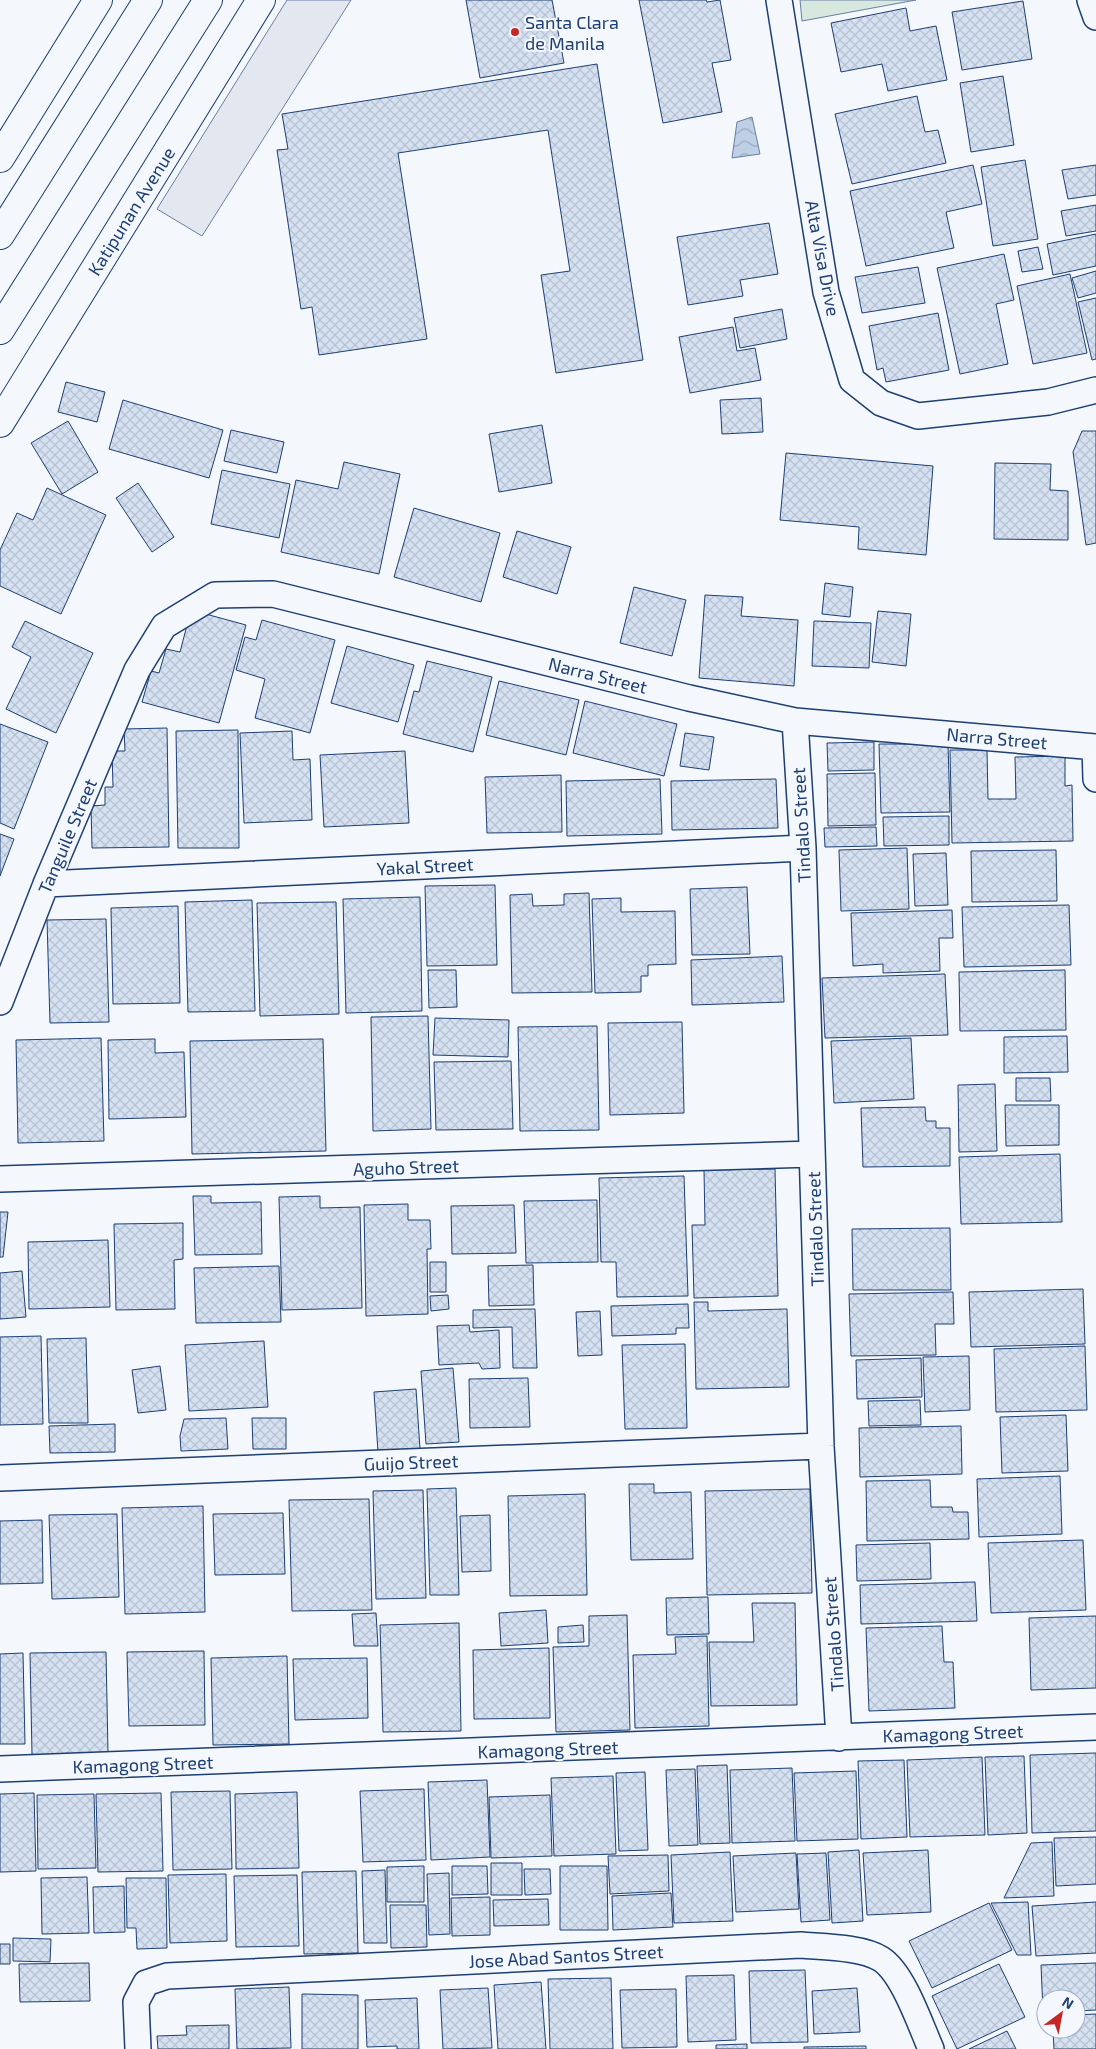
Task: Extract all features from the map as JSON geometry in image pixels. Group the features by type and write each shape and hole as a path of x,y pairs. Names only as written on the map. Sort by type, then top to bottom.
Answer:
{"main road":[{"path":"0,158 98,0"},
{"path":"0,235 148,0"},
{"path":"0,330 208,0"},
{"name":"Katipunan Avenue","path":"0,423 261,0"}],"street":[{"name":"Alta Visa Drive","path":"779,0 826,292 852,380 881,403 918,416 1048,402 1096,390"},
{"path":"1090,0 1096,17"},
{"name":"Narra Street","path":"137,670 164,626 215,595 273,594 689,698 795,721 1096,747"},
{"name":"Tanguile Street","path":"0,1002 46,884 137,670"},
{"name":"Tindalo Street","path":"795,721 803,848 821,1446 839,1738"},
{"path":"1096,747 1096,779"},
{"name":"Yakal Street","path":"46,884 803,848"},
{"name":"Aguho Street","path":"0,1179 812,1154"},
{"name":"Guijo Street","path":"0,1478 821,1446"},
{"name":"Kamagong Street","path":"0,1769 1096,1727"},
{"name":"Jose Abad Santos Street","path":"138,2049 136,2002 146,1983 167,1976 801,1945 858,1951 881,1959 898,1977 931,2049"}],"shaded area":[{"path":"287,0 351,0 202,236 157,209"},
{"path":"800,0 916,0 802,21"}],"water":[{"path":"752,117 760,154 732,158 737,122"}],"building":[{"name":"Santa Clara de Manila","path":"466,0 552,0 564,63 480,78"},
{"path":"639,0 706,0 707,2 720,0 731,60 712,63 722,112 663,123"},
{"path":"1023,1 1032,59 962,70 952,12"},
{"path":"906,8 910,31 936,26 947,80 888,91 882,64 841,72 831,23"},
{"path":"597,64 643,360 556,373 541,275 570,271 548,130 398,153 427,339 319,355 312,307 301,309 277,150 288,149 282,114"},
{"path":"1003,76 1014,145 971,152 960,83"},
{"path":"917,96 925,132 938,130 946,163 852,184 835,114"},
{"path":"1025,160 1038,239 993,246 981,167"},
{"path":"973,165 982,204 946,212 954,248 866,266 850,191"},
{"path":"1096,165 1096,195 1068,199 1062,170"},
{"path":"1096,205 1096,231 1066,236 1061,211"},
{"path":"769,223 778,274 740,280 743,296 688,305 677,237"},
{"path":"1096,234 1096,266 1053,275 1047,244"},
{"path":"1038,247 1043,269 1022,272 1018,251"},
{"path":"1004,254 1014,300 996,304 1008,364 960,374 937,268"},
{"path":"918,267 925,303 862,313 855,277"},
{"path":"1096,271 1096,293 1078,298 1072,278"},
{"path":"1070,274 1087,353 1033,364 1017,286"},
{"path":"1096,298 1096,359 1092,360 1078,302"},
{"path":"782,309 787,339 740,348 734,318"},
{"path":"938,313 949,370 886,382 883,368 877,370 869,326"},
{"path":"733,327 737,351 755,348 761,380 690,393 679,337"},
{"path":"66,382 105,392 97,422 58,412"},
{"path":"761,398 763,432 722,434 720,400"},
{"path":"123,400 223,430 209,478 109,449"},
{"path":"68,421 98,472 62,494 31,443"},
{"path":"542,425 552,483 499,492 489,434"},
{"path":"231,430 284,442 277,473 224,461"},
{"path":"1082,431 1096,431 1096,543 1086,545 1073,452"},
{"path":"786,453 933,466 926,555 858,549 859,527 780,520"},
{"path":"344,462 400,474 379,574 281,552 296,480 338,489"},
{"path":"995,463 1051,464 1050,490 1068,491 1068,540 994,539"},
{"path":"222,470 290,484 279,538 211,524"},
{"path":"138,483 174,537 152,552 116,498"},
{"path":"47,488 106,515 61,614 0,586 0,550 17,513 33,520"},
{"path":"414,508 500,533 481,602 394,577"},
{"path":"517,531 571,547 557,594 503,577"},
{"path":"825,583 853,587 850,617 822,614"},
{"path":"634,587 686,600 672,656 620,643"},
{"path":"705,595 743,597 741,616 798,620 794,686 699,678"},
{"path":"191,610 246,625 219,723 142,702 151,671 159,673 166,649 180,652"},
{"path":"878,611 911,614 906,666 872,662"},
{"path":"262,620 335,640 310,733 255,718 265,679 236,670 245,637 256,640"},
{"path":"25,621 93,653 56,733 6,709 31,657 12,647"},
{"path":"814,621 871,623 869,668 812,666"},
{"path":"347,646 414,665 398,722 331,703"},
{"path":"427,661 492,677 473,752 403,734 414,691 419,692"},
{"path":"499,681 579,700 566,755 486,735"},
{"path":"585,701 677,724 664,776 573,753"},
{"path":"0,724 48,742 14,829 0,823"},
{"path":"167,728 169,847 92,848 91,806 105,805 105,787 113,787 112,751 125,751 124,729"},
{"path":"238,730 239,848 178,848 176,731"},
{"path":"292,731 293,760 310,759 312,820 244,823 240,733"},
{"path":"685,733 714,737 709,770 680,766"},
{"path":"874,742 874,770 828,771 827,743"},
{"path":"879,744 948,744 950,812 881,813"},
{"path":"950,750 987,750 988,799 1016,799 1015,757 1065,756 1065,786 1072,785 1073,841 952,843"},
{"path":"405,751 409,823 324,827 320,755"},
{"path":"875,773 876,825 828,826 827,774"},
{"path":"561,775 562,832 487,833 485,777"},
{"path":"660,779 662,834 567,836 566,781"},
{"path":"776,779 778,828 672,830 671,781"},
{"path":"949,816 949,845 884,846 883,817"},
{"path":"876,827 877,846 825,847 824,828"},
{"path":"0,834 14,839 0,876"},
{"path":"907,848 909,909 841,911 839,850"},
{"path":"1056,850 1057,901 972,902 971,851"},
{"path":"946,853 948,905 915,906 913,854"},
{"path":"495,885 497,965 427,966 425,886"},
{"path":"747,887 750,954 692,955 690,889"},
{"path":"589,893 592,992 512,993 510,895 532,894 533,906 564,905 564,894"},
{"path":"420,897 422,1011 346,1013 343,899"},
{"path":"621,898 621,912 675,911 676,964 648,965 648,976 641,976 641,992 595,993 592,899"},
{"path":"252,900 255,1011 188,1012 185,902"},
{"path":"336,902 339,1014 260,1016 257,903"},
{"path":"1069,905 1071,965 964,967 962,907"},
{"path":"178,906 180,1003 113,1004 111,908"},
{"path":"952,910 953,938 939,938 940,971 883,973 883,964 853,966 851,913"},
{"path":"106,919 109,1022 50,1023 47,920"},
{"path":"782,956 784,1002 692,1005 691,960"},
{"path":"428,970 456,970 457,1007 429,1008"},
{"path":"1065,970 1066,1030 960,1031 959,972"},
{"path":"945,974 948,1035 825,1038 822,978"},
{"path":"428,1016 431,1129 373,1131 371,1017"},
{"path":"435,1018 509,1020 508,1057 433,1055"},
{"path":"682,1022 684,1113 610,1115 608,1023"},
{"path":"597,1026 599,1130 520,1131 518,1027"},
{"path":"1067,1036 1068,1072 1004,1073 1004,1037"},
{"path":"101,1038 104,1141 18,1143 16,1040"},
{"path":"911,1038 914,1099 834,1103 831,1041"},
{"path":"155,1039 155,1053 184,1052 186,1117 109,1119 108,1040"},
{"path":"323,1039 326,1151 192,1154 190,1041"},
{"path":"511,1061 513,1129 436,1130 434,1062"},
{"path":"1016,1078 1050,1078 1051,1101 1016,1101"},
{"path":"995,1084 997,1151 959,1152 958,1085"},
{"path":"1005,1105 1059,1105 1059,1145 1006,1146"},
{"path":"925,1107 926,1121 936,1121 936,1128 950,1128 950,1166 863,1167 861,1108"},
{"path":"1060,1154 1062,1222 961,1224 959,1157"},
{"path":"775,1169 778,1296 694,1298 692,1225 705,1225 704,1170"},
{"path":"684,1176 688,1296 617,1297 616,1262 601,1262 599,1178"},
{"path":"193,1196 211,1196 211,1203 261,1202 262,1254 195,1255"},
{"path":"320,1196 320,1208 360,1207 362,1308 282,1310 279,1197"},
{"path":"597,1200 598,1262 526,1263 524,1201"},
{"path":"408,1204 408,1220 430,1220 431,1249 427,1249 428,1314 366,1316 364,1205"},
{"path":"514,1205 516,1253 452,1254 451,1206"},
{"path":"0,1212 8,1212 3,1257 0,1257"},
{"path":"183,1223 183,1259 174,1260 175,1309 116,1310 114,1224"},
{"path":"950,1228 951,1290 853,1290 852,1229"},
{"path":"108,1240 110,1307 29,1309 28,1242"},
{"path":"430,1262 446,1262 446,1292 430,1292"},
{"path":"533,1265 534,1305 489,1306 488,1266"},
{"path":"279,1266 281,1322 196,1323 194,1268"},
{"path":"22,1271 26,1317 0,1319 0,1273"},
{"path":"1083,1289 1085,1344 971,1347 969,1292"},
{"path":"953,1292 954,1324 935,1324 936,1355 851,1356 849,1294"},
{"path":"448,1295 449,1309 431,1311 430,1296"},
{"path":"694,1302 708,1302 708,1311 787,1309 789,1387 696,1389"},
{"path":"688,1304 689,1328 676,1328 676,1334 612,1336 611,1306"},
{"path":"535,1309 537,1368 513,1368 512,1327 473,1328 473,1310"},
{"path":"600,1311 602,1355 578,1356 576,1312"},
{"path":"469,1325 470,1332 499,1330 500,1368 482,1369 479,1363 439,1365 437,1326"},
{"path":"41,1336 43,1424 0,1425 0,1337"},
{"path":"86,1338 88,1423 49,1423 47,1339"},
{"path":"264,1341 268,1407 189,1411 185,1345"},
{"path":"685,1344 687,1428 625,1429 622,1345"},
{"path":"1085,1346 1087,1410 996,1412 994,1349"},
{"path":"969,1356 970,1410 925,1412 923,1357"},
{"path":"921,1358 922,1397 857,1399 856,1360"},
{"path":"160,1366 166,1410 138,1413 132,1370"},
{"path":"453,1368 459,1442 426,1444 421,1371"},
{"path":"528,1378 530,1427 470,1428 469,1379"},
{"path":"416,1389 420,1449 378,1452 374,1392"},
{"path":"920,1400 921,1425 869,1426 868,1401"},
{"path":"1066,1415 1068,1471 1002,1473 1000,1417"},
{"path":"226,1418 228,1449 181,1451 180,1436 184,1419"},
{"path":"252,1418 286,1418 286,1449 253,1449"},
{"path":"115,1424 115,1452 50,1453 49,1426"},
{"path":"961,1426 962,1474 860,1477 859,1428"},
{"path":"1060,1476 1062,1534 979,1537 977,1479"},
{"path":"930,1480 931,1507 952,1507 953,1512 968,1512 969,1539 867,1541 866,1481"},
{"path":"629,1484 654,1484 654,1493 691,1492 693,1559 631,1560"},
{"path":"456,1488 459,1595 430,1595 427,1489"},
{"path":"810,1489 812,1593 707,1595 705,1491"},
{"path":"423,1490 426,1598 376,1599 373,1491"},
{"path":"585,1494 587,1595 510,1596 508,1496"},
{"path":"369,1499 372,1610 292,1611 289,1500"},
{"path":"203,1506 205,1612 125,1614 122,1508"},
{"path":"283,1513 285,1574 215,1575 213,1514"},
{"path":"117,1514 119,1597 52,1599 49,1515"},
{"path":"490,1515 491,1571 462,1572 460,1516"},
{"path":"42,1520 43,1583 0,1584 0,1521"},
{"path":"1083,1540 1086,1610 991,1613 988,1543"},
{"path":"930,1543 931,1579 857,1581 856,1545"},
{"path":"975,1582 977,1621 861,1624 860,1585"},
{"path":"708,1597 709,1634 667,1635 666,1598"},
{"path":"752,1603 795,1603 797,1705 711,1706 709,1642 754,1642"},
{"path":"546,1610 548,1643 501,1646 499,1613"},
{"path":"376,1613 378,1646 354,1646 352,1614"},
{"path":"627,1615 630,1730 556,1732 553,1647 589,1646 589,1616"},
{"path":"1096,1616 1096,1688 1031,1690 1029,1618"},
{"path":"459,1623 461,1731 383,1732 380,1625"},
{"path":"583,1625 584,1642 558,1643 558,1627"},
{"path":"942,1626 944,1662 953,1662 955,1708 869,1711 866,1628"},
{"path":"707,1636 709,1726 635,1728 633,1655 676,1654 675,1637"},
{"path":"549,1648 550,1718 474,1719 473,1650"},
{"path":"204,1651 205,1725 129,1726 127,1652"},
{"path":"106,1652 108,1753 32,1755 30,1653"},
{"path":"23,1653 25,1744 0,1744 0,1654"},
{"path":"287,1656 289,1744 213,1745 211,1658"},
{"path":"367,1658 368,1718 295,1720 293,1659"},
{"path":"1096,1753 1096,1831 1032,1833 1030,1755"},
{"path":"1024,1756 1027,1833 988,1835 985,1757"},
{"path":"982,1757 985,1835 910,1837 907,1760"},
{"path":"904,1760 907,1837 861,1839 858,1761"},
{"path":"727,1765 730,1843 700,1844 697,1766"},
{"path":"792,1768 795,1841 732,1843 730,1770"},
{"path":"695,1769 698,1845 669,1846 666,1770"},
{"path":"856,1771 858,1839 797,1841 794,1773"},
{"path":"645,1772 648,1850 619,1851 616,1773"},
{"path":"613,1776 616,1854 554,1856 551,1778"},
{"path":"487,1780 490,1857 431,1860 428,1782"},
{"path":"424,1789 426,1860 363,1862 360,1791"},
{"path":"230,1791 232,1869 173,1870 171,1792"},
{"path":"297,1792 299,1868 236,1869 235,1794"},
{"path":"34,1793 36,1871 0,1872 0,1794"},
{"path":"161,1793 163,1871 98,1872 96,1794"},
{"path":"94,1794 96,1868 38,1869 37,1795"},
{"path":"550,1795 552,1856 491,1858 489,1797"},
{"path":"1096,1837 1096,1884 1056,1886 1054,1838"},
{"path":"1052,1842 1054,1896 1004,1898 1031,1843"},
{"path":"859,1850 863,1921 832,1923 828,1852"},
{"path":"928,1850 931,1912 867,1915 863,1853"},
{"path":"730,1852 733,1921 674,1923 671,1855"},
{"path":"796,1853 799,1909 736,1912 733,1856"},
{"path":"826,1853 830,1920 801,1922 797,1854"},
{"path":"668,1855 669,1891 610,1894 608,1856"},
{"path":"491,1863 522,1863 522,1895 491,1895"},
{"path":"424,1866 424,1902 387,1902 387,1867"},
{"path":"452,1866 487,1866 488,1894 452,1895"},
{"path":"560,1866 607,1866 608,1930 560,1930"},
{"path":"524,1869 550,1869 551,1894 525,1895"},
{"path":"385,1870 387,1943 364,1943 362,1871"},
{"path":"356,1871 358,1953 304,1954 302,1872"},
{"path":"449,1873 450,1934 429,1935 427,1874"},
{"path":"226,1874 227,1941 170,1943 168,1875"},
{"path":"297,1875 299,1946 236,1947 234,1876"},
{"path":"87,1877 89,1933 42,1934 41,1878"},
{"path":"126,1878 166,1878 167,1948 137,1949 136,1928 127,1928"},
{"path":"124,1886 125,1932 94,1933 93,1887"},
{"path":"671,1893 673,1927 613,1930 612,1896"},
{"path":"490,1897 490,1935 452,1936 451,1898"},
{"path":"548,1899 549,1925 494,1926 493,1900"},
{"path":"1028,1902 1031,1955 1017,1955 991,1903"},
{"path":"1096,1902 1096,1953 1036,1956 1032,1906"},
{"path":"989,1903 1012,1950 932,1988 909,1941"},
{"path":"390,1905 426,1905 427,1947 391,1948"},
{"path":"13,1938 51,1939 50,1962 13,1961"},
{"path":"0,1944 10,1944 10,1964 0,1964"},
{"path":"89,1963 90,2001 20,2002 19,1964"},
{"path":"1096,1963 1096,2010 1086,2010 1086,1989 1042,1989 1041,1965"},
{"path":"999,1964 1025,2017 957,2049 932,1996"},
{"path":"805,1970 808,2042 751,2043 749,1971"},
{"path":"734,1975 736,2040 688,2042 686,1976"},
{"path":"611,1978 613,2049 550,2049 548,1979"},
{"path":"541,1982 546,2049 498,2049 494,1985"},
{"path":"289,1987 291,2048 237,2049 235,1989"},
{"path":"488,1988 492,2048 443,2049 440,1990"},
{"path":"857,1988 860,2032 814,2034 812,1991"},
{"path":"676,1989 677,2047 622,2048 620,1990"},
{"path":"302,1994 358,1995 358,2049 302,2049"},
{"path":"417,1998 419,2049 397,2049 397,2046 367,2047 365,2000"},
{"path":"1086,2014 1096,2014 1096,2049 1054,2049 1054,2039 1086,2039"},
{"path":"229,2025 229,2049 158,2049 157,2036 187,2035 186,2026"},
{"path":"1007,2031 1016,2049 969,2049"},
{"path":"747,2044 747,2049 716,2049 716,2045"},
{"path":"866,2046 866,2049 804,2049 804,2047"}],"place":[{"name":"Santa Clara de Manila","path":"515,32"}]}
